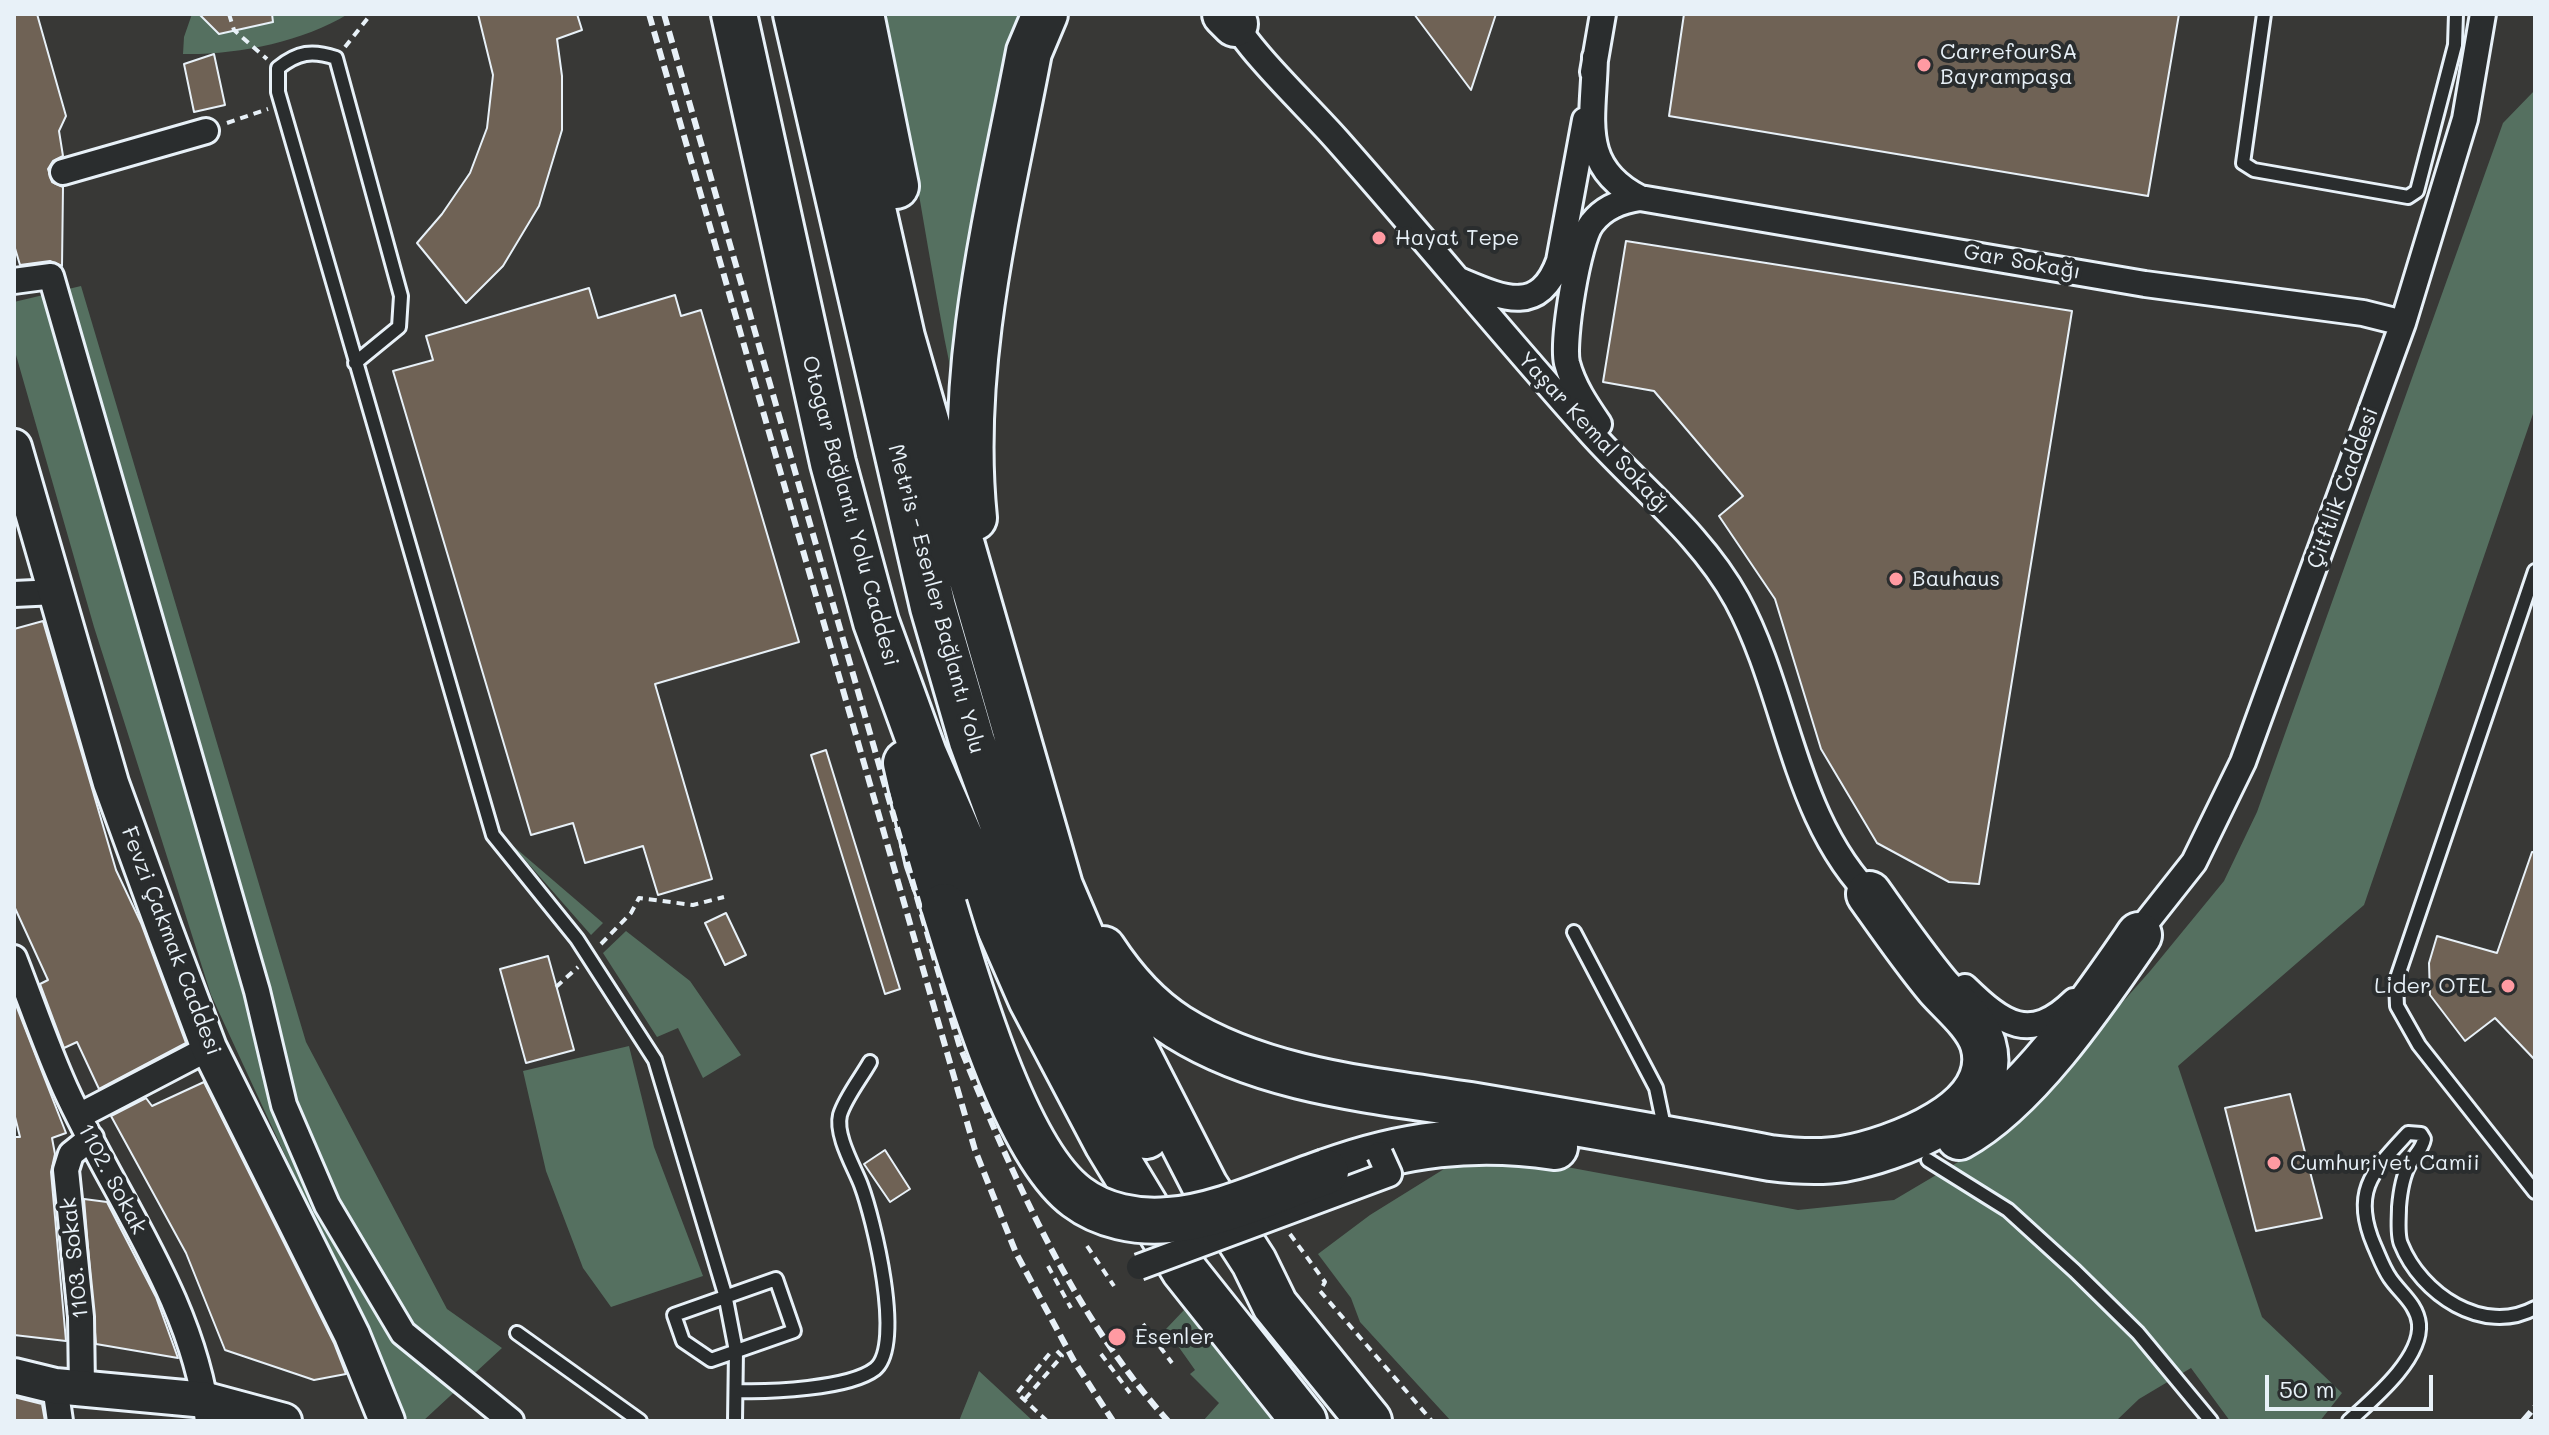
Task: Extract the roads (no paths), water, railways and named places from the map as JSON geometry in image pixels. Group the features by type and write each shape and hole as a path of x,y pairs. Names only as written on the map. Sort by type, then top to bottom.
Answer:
{"highway":[{"path":"702,14 771,256 797,307"},
{"path":"734,14 788,247 797,307"},
{"name":"Metris - Esenler Bağlantı Yolu","path":"796,14 933,607 999,820 1039,924 1096,1049 1172,1184 1218,1245 1275,1305"},
{"path":"829,14 902,337 1060,886 1103,987 1174,1132 1254,1262 1275,1305 1369,1421"},
{"path":"861,14 885,118 958,531"},
{"path":"986,635 969,470 973,380 992,250 1029,52 1045,14"},
{"name":"Otogar Bağlantı Yolu Caddesi","path":"797,307 876,622 907,713 1031,999 1107,1143 1184,1270 1304,1421"},
{"path":"907,713 906,761 912,797 944,906 982,1018 1024,1121 1050,1170 1078,1198 1110,1215 1146,1221 1182,1219 1380,1154 1430,1144 1481,1140 1818,1162 1918,1150 1971,1131 2027,1078 2089,1008 2139,935"},
{"path":"1049,848 1104,952 1132,987 1177,1027 1220,1049 1318,1080 1664,1150"},
{"path":"1869,894 1937,986 1978,1032 1984,1047 1981,1080 1967,1102 1932,1128 1918,1150"}],"main road":[{"name":"Fevzi Çakmak Caddesi","path":"14,447 111,783 209,1048 352,1335 381,1418"},
{"path":"14,1376 207,1411 284,1421"}],"street":[{"path":"1457,279 1489,292 1526,299 1540,294 1551,283 1559,261 1603,14"},
{"name":"Çitftlik Caddesi","path":"1869,894 1987,1008 2015,1025 2031,1026 2057,1017 2100,969 2139,935 2194,862 2243,762 2403,323 2465,119 2483,14"},
{"name":"Yaşar Kemal Sokağı","path":"1232,17 1488,319 1618,462 1691,535 1737,601 1818,815 1869,894"},
{"path":"1595,57 1597,158 1615,186 1640,198"},
{"path":"63,172 206,131"},
{"path":"1618,462 1608,438 1574,384 1565,348 1571,302 1589,225 1603,211 1622,201 1640,198"},
{"name":"Gar Sokağı","path":"1640,198 2145,284 2363,313 2403,323"},
{"path":"14,281 51,276 257,991 284,1105 321,1191 403,1333 511,1421"},
{"path":"14,594 56,592"},
{"name":"1102. Sokak","path":"14,958 79,1116 125,1199 185,1325 207,1411"},
{"path":"79,1116 209,1048"},
{"name":"1103. Sokak","path":"60,1421 82,1330 66,1170 71,1154 91,1138"},
{"path":"1139,1267 1389,1174 1380,1154"}],"lane":[{"path":"2264,14 2243,163 2254,170 2408,197 2417,191 2425,162 2455,45 2456,14"},
{"path":"355,363 399,327 401,296 336,58 317,52 294,56 278,68 282,105 355,363 493,835 589,957 655,1060 725,1294 736,1351 735,1421"},
{"path":"2535,571 2396,981 2397,1006 2419,1045 2535,1192"},
{"path":"1574,932 1656,1088 1664,1150"},
{"path":"737,1391 784,1392 855,1377 875,1369 884,1356 885,1274 871,1210 841,1133 839,1116 870,1062"},
{"path":"2349,1421 2386,1388 2415,1343 2419,1325 2413,1305 2389,1277 2364,1215 2365,1189 2376,1168 2408,1133 2421,1134 2424,1139 2408,1166 2399,1205 2400,1242 2424,1282 2458,1308 2493,1318 2524,1314 2535,1308"},
{"path":"1918,1150 2008,1210 2075,1271 2138,1333 2211,1421"},
{"path":"776,1279 794,1331 736,1351 711,1360 683,1341 674,1315 725,1294 776,1279"},
{"path":"517,1333 640,1421"}],"railway":[{"path":"649,14 975,1150 1016,1253 1074,1361 1113,1421"},
{"path":"664,14 959,1044 1047,1242 1102,1335 1168,1421"},
{"path":"2523,1421 2535,1407"}],"place":[{"name":"CarrefourSA Bayrampaşa","path":"1924,65"},
{"name":"Hayat Tepe","path":"1379,238"},
{"name":"Bauhaus","path":"1896,579"},
{"name":"Lider OTEL","path":"2508,986"},
{"name":"Cumhuriyet Camii","path":"2274,1163"},
{"name":"Esenler","path":"1117,1337"}]}
